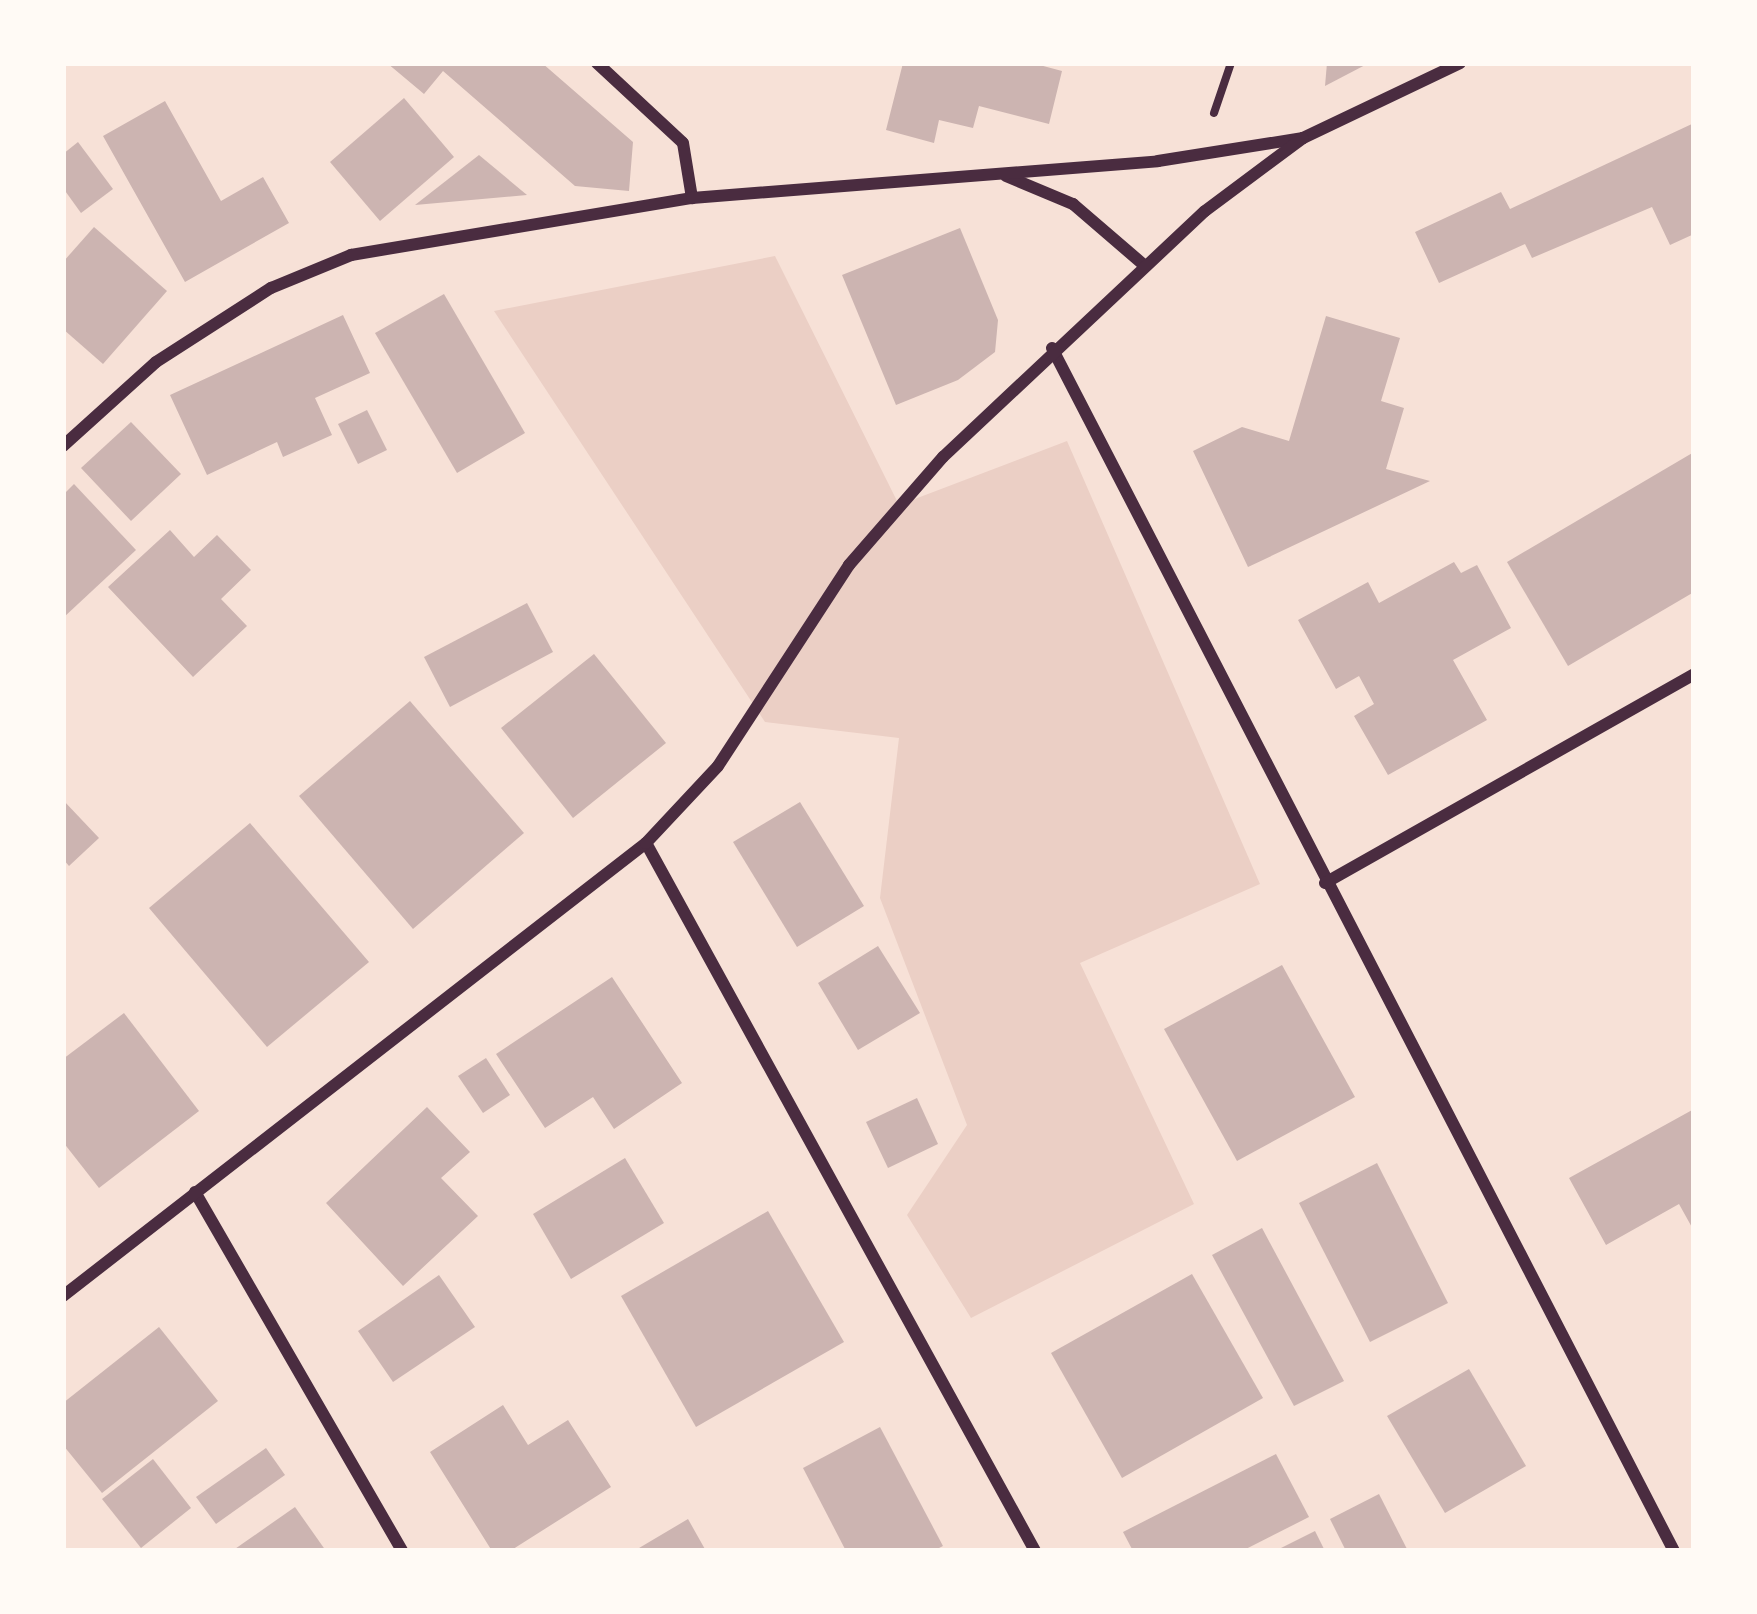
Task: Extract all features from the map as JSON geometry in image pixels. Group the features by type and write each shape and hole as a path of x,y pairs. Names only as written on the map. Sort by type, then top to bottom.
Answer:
{"street":[{"path":"597,63 682,143 692,198"},
{"path":"63,1296 646,843 718,766 849,565 1052,348 1303,138 1460,63"},
{"path":"63,446 156,362 271,287 351,255 692,198 1000,173 1303,138"},
{"path":"1000,173 1073,204 1145,266"},
{"path":"1052,348 1325,884 1674,1551"},
{"path":"1325,884 1694,674"},
{"path":"646,843 1035,1551"},
{"path":"195,1192 402,1551"}],"shaded area":[{"path":"775,256 899,505 1067,441 1260,884 1080,963 1194,1204 971,1318 907,1215 967,1125 880,898 899,738 765,722 494,311"}],"building":[{"path":"387,63 542,63 633,142 629,191 575,186 443,71 424,94"},
{"path":"903,63 1032,63 1062,71 1049,124 979,106 973,128 939,120 934,143 886,130"},
{"path":"1327,63 1369,63 1325,86"},
{"path":"404,98 454,157 380,221 330,162"},
{"path":"165,101 221,201 263,177 289,223 185,282 103,136"},
{"path":"1694,123 1694,234 1670,245 1652,207 1532,258 1525,244 1439,283 1415,232 1501,192 1510,209"},
{"path":"78,142 113,189 81,213 63,188 63,154"},
{"path":"479,155 527,195 415,205"},
{"path":"94,227 167,291 103,364 63,329 63,262"},
{"path":"960,228 998,320 995,352 958,380 896,405 842,275"},
{"path":"444,294 525,433 457,473 375,333"},
{"path":"343,315 370,373 315,398 332,435 283,457 277,442 207,475 170,395"},
{"path":"1326,316 1400,338 1381,401 1404,408 1386,469 1430,481 1248,567 1193,451 1242,427 1289,441"},
{"path":"367,410 387,450 358,464 338,424"},
{"path":"131,422 181,474 131,521 81,468"},
{"path":"1694,452 1694,592 1568,666 1507,562"},
{"path":"74,484 136,550 63,618 63,495"},
{"path":"170,530 194,557 217,535 251,570 221,599 247,626 193,677 108,587"},
{"path":"1454,562 1461,573 1477,565 1511,628 1453,660 1487,720 1388,775 1354,716 1374,704 1359,676 1336,689 1298,620 1368,582 1379,603"},
{"path":"527,603 553,652 450,707 424,657"},
{"path":"594,654 666,743 573,818 501,728"},
{"path":"410,701 524,833 413,929 299,796"},
{"path":"63,800 99,838 69,866 63,859"},
{"path":"800,802 864,906 797,947 733,842"},
{"path":"250,823 369,962 267,1047 149,908"},
{"path":"878,946 920,1013 858,1050 818,983"},
{"path":"1282,965 1355,1097 1237,1161 1164,1029"},
{"path":"612,977 682,1083 614,1129 593,1097 545,1128 496,1054"},
{"path":"124,1013 199,1111 99,1188 63,1142 63,1059"},
{"path":"486,1058 510,1095 483,1113 458,1076"},
{"path":"917,1098 938,1144 888,1168 866,1122"},
{"path":"427,1107 470,1152 441,1178 478,1216 403,1286 326,1203"},
{"path":"1694,1109 1694,1231 1679,1204 1606,1245 1569,1178"},
{"path":"625,1158 664,1223 571,1279 533,1214"},
{"path":"1377,1163 1448,1303 1370,1342 1299,1203"},
{"path":"768,1211 844,1342 696,1427 621,1296"},
{"path":"1262,1228 1344,1381 1294,1406 1212,1255"},
{"path":"1192,1274 1263,1398 1122,1478 1051,1353"},
{"path":"439,1275 475,1327 393,1382 358,1331"},
{"path":"159,1327 218,1401 102,1493 63,1445 63,1403"},
{"path":"1469,1369 1526,1466 1445,1513 1387,1416"},
{"path":"503,1405 528,1445 568,1420 611,1487 510,1551 492,1551 430,1452"},
{"path":"880,1427 943,1546 933,1551 846,1551 803,1468"},
{"path":"266,1448 285,1475 216,1524 196,1497"},
{"path":"1276,1454 1309,1517 1242,1551 1133,1551 1123,1532"},
{"path":"153,1459 191,1508 141,1548 102,1499"},
{"path":"1379,1494 1408,1551 1346,1551 1330,1519"},
{"path":"295,1507 326,1551 232,1551"},
{"path":"688,1519 706,1551 634,1551"},
{"path":"1315,1531 1325,1551 1275,1551"}]}
